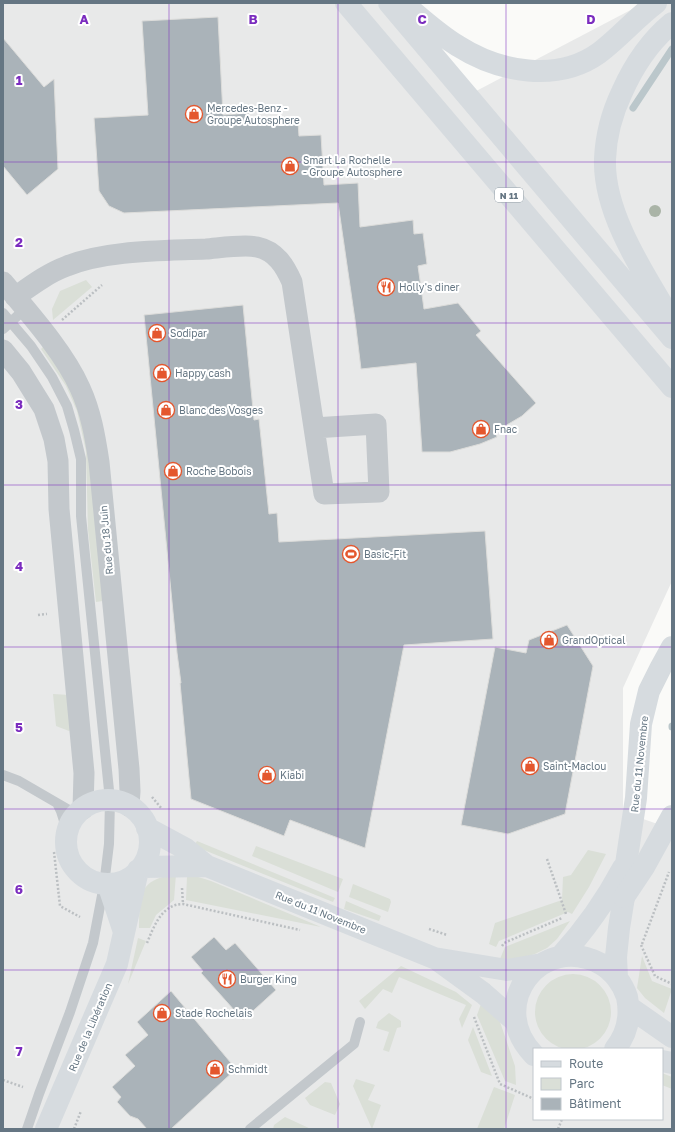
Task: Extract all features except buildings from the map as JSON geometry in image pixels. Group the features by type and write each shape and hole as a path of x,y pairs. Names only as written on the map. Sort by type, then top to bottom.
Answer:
{"main road":[{"name":"N 11","path":"346,3 672,387"},
{"path":"388,3 672,338"},
{"path":"403,3 457,46 472,54 506,66 528,71 558,70 588,59 599,52 656,3"},
{"path":"672,23 647,48 630,74 616,104 608,129 605,160 608,189 616,216 627,243 641,270 672,321"},
{"name":"Rue du 11 Novembre","path":"617,978 619,928 624,897 626,864 636,798 641,724 650,691 672,647"},
{"path":"140,868 133,876 121,882 106,884 95,882 83,876 73,867 68,855 60,844 76,814 88,805 101,800 119,803 140,816 147,828"},
{"path":"624,897 644,867 672,816"},
{"name":"Rue du 11 Novembre","path":"147,828 186,849 208,866 434,958 483,992 515,1021"},
{"name":"Rue de la Libération","path":"49,1126 117,964 140,868 148,855 150,841 147,828"},
{"name":"Rue du 11 Novembre","path":"434,958 507,970 551,960 572,943 609,894 626,864"},
{"name":"Rue du 11 Novembre","path":"140,868 208,866"},
{"path":"106,884 124,932"},
{"path":"533,1054 526,1047 519,1034 515,1021 515,1004 520,988 529,974 551,960 576,955 592,959 606,966 617,978 625,992 629,1007 628,1025 621,1042 616,1048"},
{"path":"629,1007 672,1037"}],"street":[{"path":"12,305 48,275 68,266 87,260 122,254 233,247 257,247 278,258 283,263 292,282 314,428"},
{"name":"Rue du 18 Juin","path":"12,305 69,368 82,394 95,434 129,769 130,791 119,803"},
{"path":"3,350 21,372 44,409 54,439 58,461 59,509 84,772 82,810"}],"lane":[{"path":"3,329 12,305"},
{"path":"3,774 19,781 69,810 82,810"},
{"path":"57,803 65,821 60,844"},
{"path":"27,1129 70,1012 93,942 106,884 109,844 119,803"},
{"path":"250,1129 354,1044 360,1022"}],"path":[{"path":"147,792 166,814"},
{"path":"60,844 60,906 80,916 84,920"},
{"path":"547,859 567,916"},
{"path":"640,953 641,945 672,865"},
{"path":"150,935 161,913 176,904 182,904 297,930 305,930"},
{"path":"426,928 449,936"}],"shaded area":[{"path":"3,3 377,3 461,99 644,3 672,3 672,581 623,688 623,812 672,829 672,1129 3,1129"}],"green space":[{"path":"86,280 92,287 53,320 52,309 60,291"},
{"path":"45,345 59,367 80,408 88,445 103,601 96,602 88,530 86,451 77,411 66,386 41,349"},
{"path":"53,694 70,695 72,729 69,731 56,726"},
{"path":"197,841 335,898 333,902 194,846"},
{"path":"256,846 343,879 338,892 252,856"},
{"path":"588,850 606,854 589,887 572,914 568,912 499,941 496,947 489,944 495,923 562,900 563,877 571,875"},
{"path":"176,874 174,900 156,915 150,928 139,928 141,898 144,890 154,880"},
{"path":"192,875 211,881 321,927 186,900 187,876"},
{"path":"353,884 390,899 391,902 388,912 349,897"},
{"path":"346,901 381,916 379,921 344,909"},
{"path":"570,921 557,939 547,948 517,960 500,959 505,947"},
{"path":"138,938 146,941 128,984"},
{"path":"642,956 652,981 672,989 664,1013 645,998 637,988"},
{"path":"401,966 456,992 472,1005 462,1028 459,1019 466,1005 399,977 392,993 383,989 365,1009 359,1001"},
{"path":"573,974 587,977 600,985 608,998 610,1005 610,1019 604,1033 600,1039 584,1048 562,1048 546,1039 538,1026 535,1012 538,998 546,985 559,977"},
{"path":"481,1004 500,1022 515,1066 516,1085 505,1081 477,1015"},
{"path":"389,1013 401,1021 401,1027 397,1028 389,1052 383,1050 389,1032 376,1028 378,1022"},
{"path":"473,1027 492,1076 481,1072 468,1040"},
{"path":"663,1073 672,1077 672,1089 663,1085"},
{"path":"356,1079 375,1085 368,1100 381,1105 372,1129 353,1086"},
{"path":"325,1082 331,1083 340,1104 335,1115 310,1105 305,1098"},
{"path":"494,1087 515,1095 504,1129 477,1129"},
{"path":"285,1117 311,1129 273,1129 274,1125"}],"waterway":[{"path":"633,108 672,49"}],"place":[{"name":"Mercedes-Benz - Groupe Autosphere","path":"194,114"},
{"name":"Smart La Rochelle - Groupe Autosphere","path":"290,166"},
{"name":"Holly's diner","path":"386,287"},
{"name":"Sodipar","path":"157,333"},
{"name":"Happy cash","path":"162,373"},
{"name":"Blanc des Vosges","path":"166,410"},
{"name":"Fnac","path":"481,429"},
{"name":"Roche Bobois","path":"173,471"},
{"name":"Basic-Fit","path":"351,554"},
{"name":"GrandOptical","path":"549,640"},
{"name":"Saint-Maclou","path":"530,766"},
{"name":"Kiabi","path":"267,775"},
{"name":"Burger King","path":"227,979"},
{"name":"Stade Rochelais","path":"162,1013"},
{"name":"Schmidt","path":"215,1069"}]}
